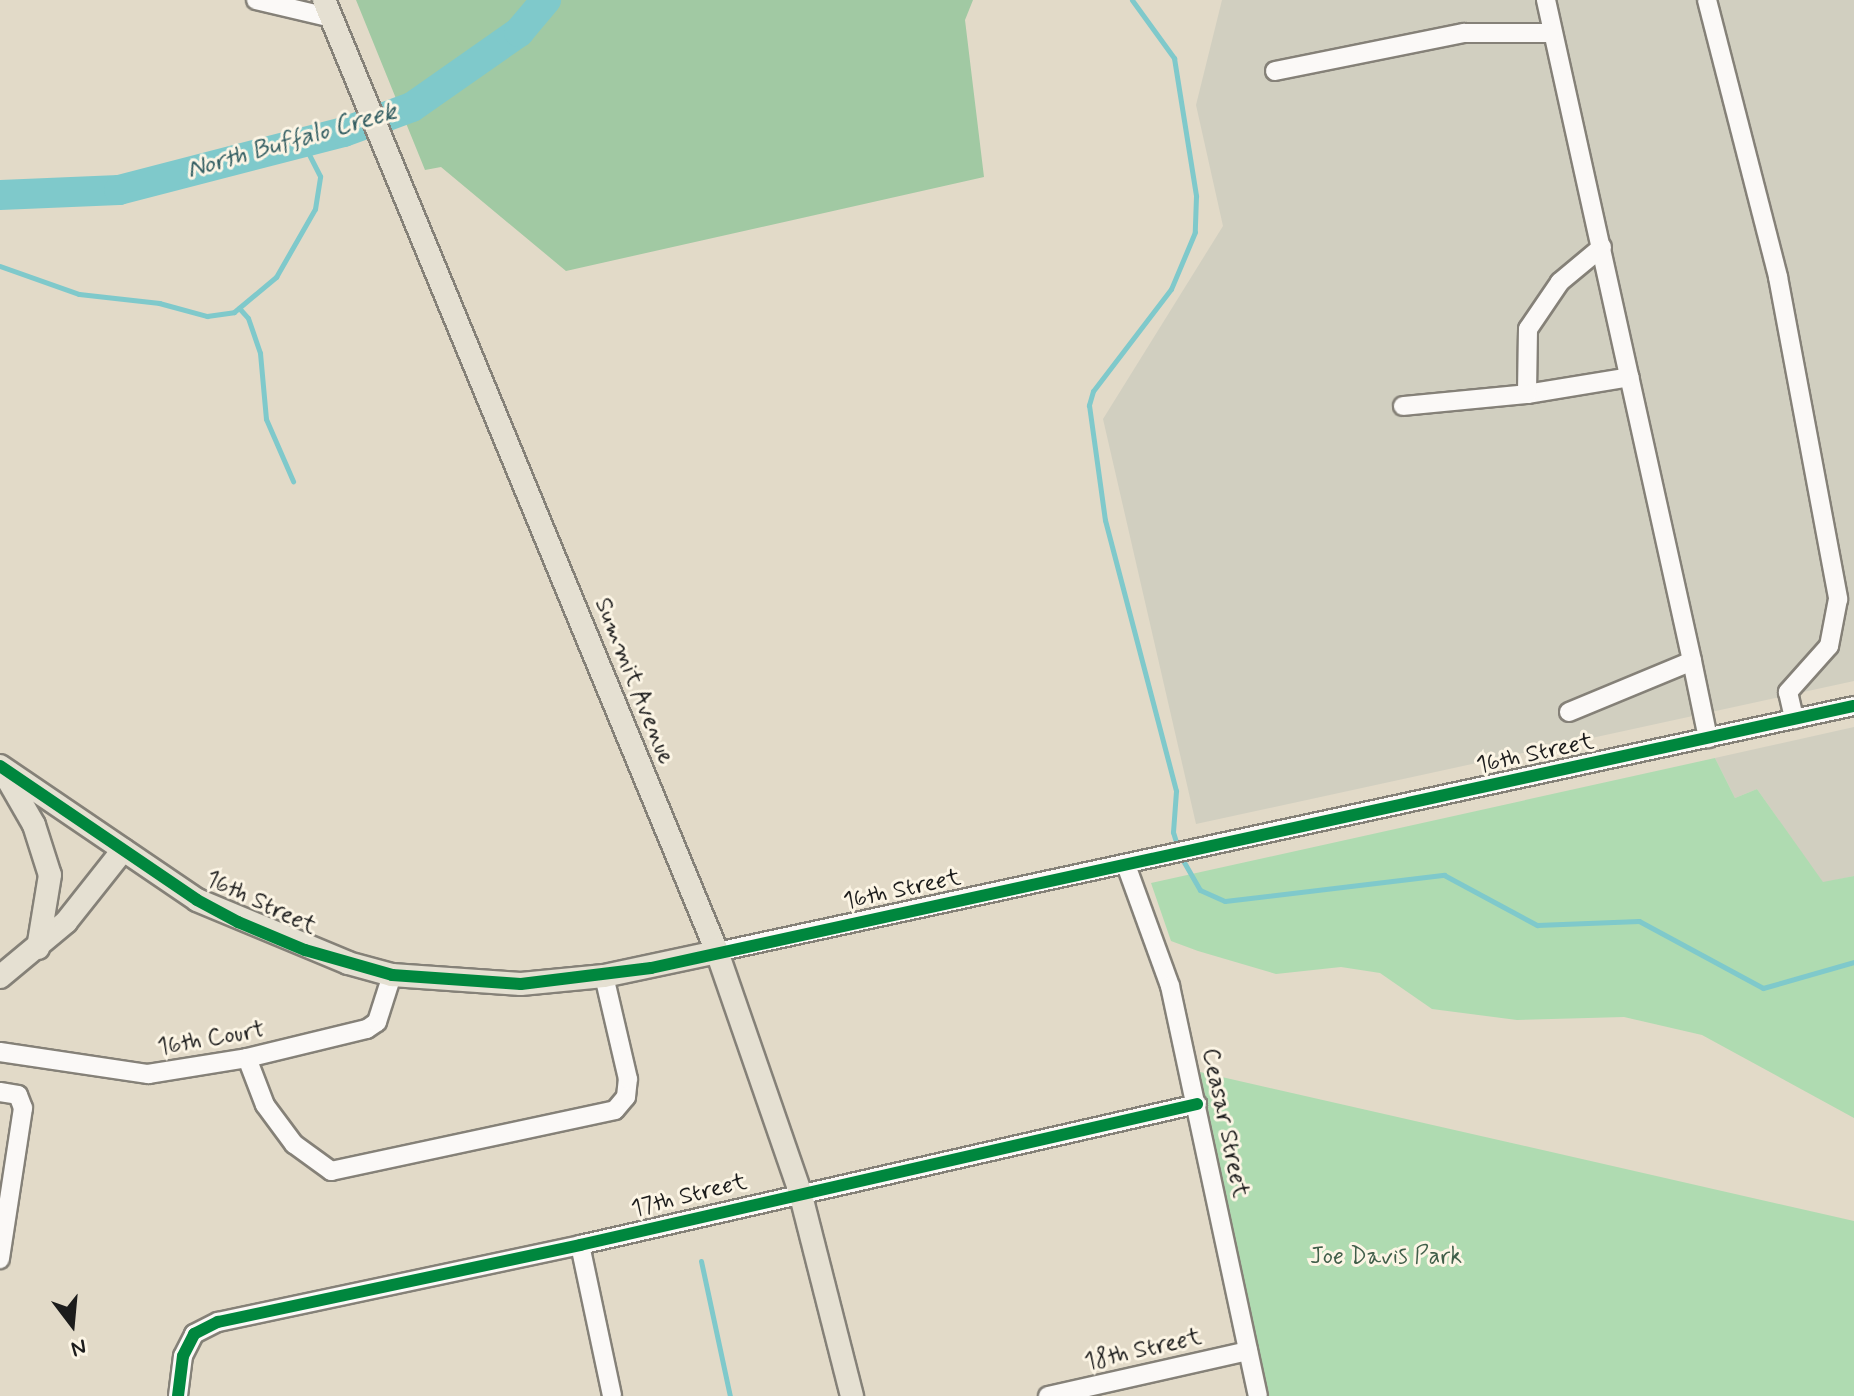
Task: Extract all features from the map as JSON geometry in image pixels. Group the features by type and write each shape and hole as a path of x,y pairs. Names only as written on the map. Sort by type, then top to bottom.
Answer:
{"main road":[{"name":"Summit Avenue","path":"328,9 717,952 800,1192 852,1396"},
{"name":"16th Street","path":"0,766 123,850 238,922 305,950 392,975 521,984 604,976 717,952"},
{"path":"0,766 34,825 50,875 38,948"},
{"path":"0,977 66,922 123,850"}],"street":[{"path":"256,0 328,9"},
{"path":"1546,0 1708,738"},
{"path":"1707,0 1778,277 1838,599 1829,646 1788,692 1794,719"},
{"path":"1275,71 1464,33 1551,33"},
{"path":"1527,394 1528,329 1550,293 1602,247"},
{"path":"1403,406 1527,394 1630,377"},
{"path":"1569,712 1692,661"},
{"name":"16th Street","path":"717,952 1854,706"},
{"name":"Ceasar Street","path":"1126,865 1170,986 1258,1396"},
{"name":"16th Court","path":"0,1052 148,1074 247,1058 367,1029 377,1022 392,975"},
{"path":"247,1058 272,1115 294,1144 331,1171 615,1110 626,1097 628,1079 604,976"},
{"path":"0,1092 18,1095 23,1108 0,1259"},
{"name":"17th Street","path":"178,1396 183,1356 194,1334 218,1322 580,1245 800,1192 1197,1104"},
{"path":"580,1245 612,1396"},
{"name":"18th Street","path":"1048,1396 1248,1351"}],"shaded area":[{"path":"1222,0 1854,0 1854,681 1196,824 1103,419 1223,226 1196,105"},
{"path":"1854,727 1854,876 1823,883 1757,789 1735,798 1715,758"}],"green space":[{"path":"356,0 973,0 965,20 984,177 566,271 441,167 425,170"},
{"path":"1715,758 1735,798 1757,789 1823,882 1854,876 1854,1118 1702,1035 1624,1017 1517,1020 1432,1009 1380,973 1341,967 1276,974 1198,951 1171,941 1151,883"},
{"name":"Joe Davis Park","path":"1200,1072 1854,1221 1854,1396 1269,1396"}],"waterway":[{"name":"North Buffalo Creek","path":"0,195 119,190 344,132 412,107 519,32 546,0"},
{"path":"1132,0 1174,58 1196,196 1195,232 1171,289 1093,391 1089,405 1105,520 1176,791 1173,832 1178,848"},
{"path":"0,266 79,294 159,303 207,316 234,312 276,277 315,209 320,176 304,145"},
{"path":"239,308 248,318 260,353 266,419 293,481"},
{"path":"1181,857 1200,890 1225,901 1444,875 1537,925 1639,921 1763,988 1854,962"},
{"path":"701,1261 730,1396"}],"cycle path":[{"path":"0,766 197,900 238,922 305,950 392,975 521,984 651,968 1854,706"},
{"path":"178,1396 183,1356 194,1334 218,1322 580,1245 1197,1104"}]}
